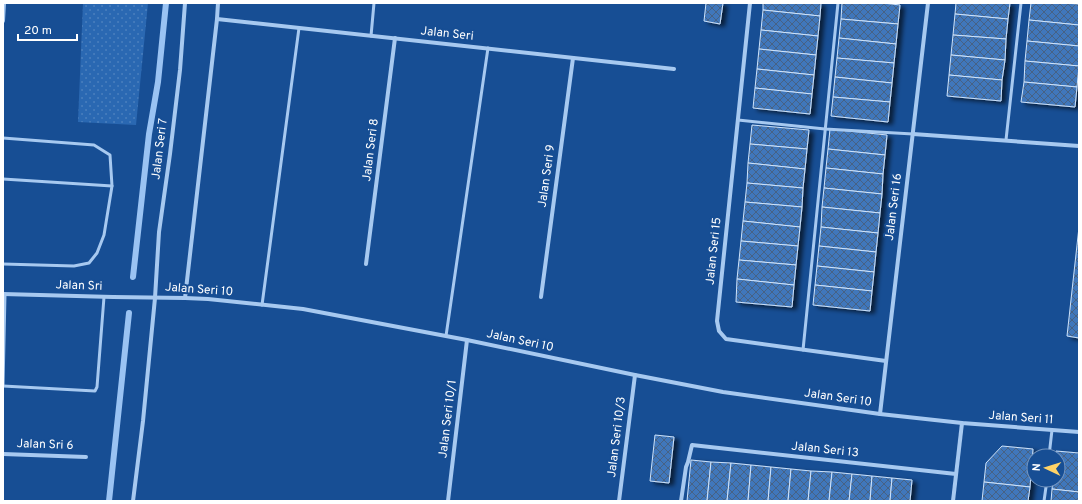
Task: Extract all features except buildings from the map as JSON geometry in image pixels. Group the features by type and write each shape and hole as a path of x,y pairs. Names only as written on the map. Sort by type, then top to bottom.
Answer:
{"street":[{"path":"3,21 4,3"},
{"name":"Jalan Seri 7","path":"132,501 143,421 155,298 159,232 180,70 185,3"},
{"path":"185,298 218,3"},
{"name":"Jalan Seri 15","path":"750,3 717,321 719,331 726,339 886,361"},
{"name":"Jalan Seri 16","path":"880,414 928,3"},
{"name":"Jalan Seri","path":"217,19 674,69"},
{"name":"Jalan Seri 8","path":"366,264 395,38"},
{"name":"Jalan Seri 9","path":"540,298 573,58"},
{"path":"913,134 1079,146"},
{"name":"Jalan Sri","path":"4,294 155,298"},
{"name":"Jalan Seri 10","path":"155,298 185,298 303,309 467,340 723,392 880,414"},
{"name":"Jalan Seri 10/1","path":"448,501 467,340"},
{"name":"Jalan Seri 10/3","path":"620,501 635,375"},
{"name":"Jalan Seri 11","path":"880,414 962,423 1079,432"},
{"path":"953,501 962,423"},
{"name":"Jalan Seri 13","path":"681,501 683,480 692,444 956,474"},
{"name":"Jalan Sri 6","path":"3,454 86,457"}],"lane":[{"path":"371,36 374,3"},
{"path":"803,350 838,3"},
{"path":"1006,140 1021,3"},
{"path":"262,305 299,28"},
{"path":"446,336 488,48"},
{"path":"738,120 825,129 913,134"},
{"path":"3,138 94,144 110,156 112,186 104,235 97,253 89,263 74,266 3,264"},
{"path":"3,179 112,186"},
{"path":"4,294 3,386 95,391 97,387 104,297"},
{"path":"1050,448 1052,430"},
{"path":"1044,501 1046,488"}],"shaded area":[{"path":"83,3 148,3 136,125 78,122"}],"waterway":[{"path":"133,277 149,134 158,82 166,3"},
{"path":"109,501 129,313"}]}
